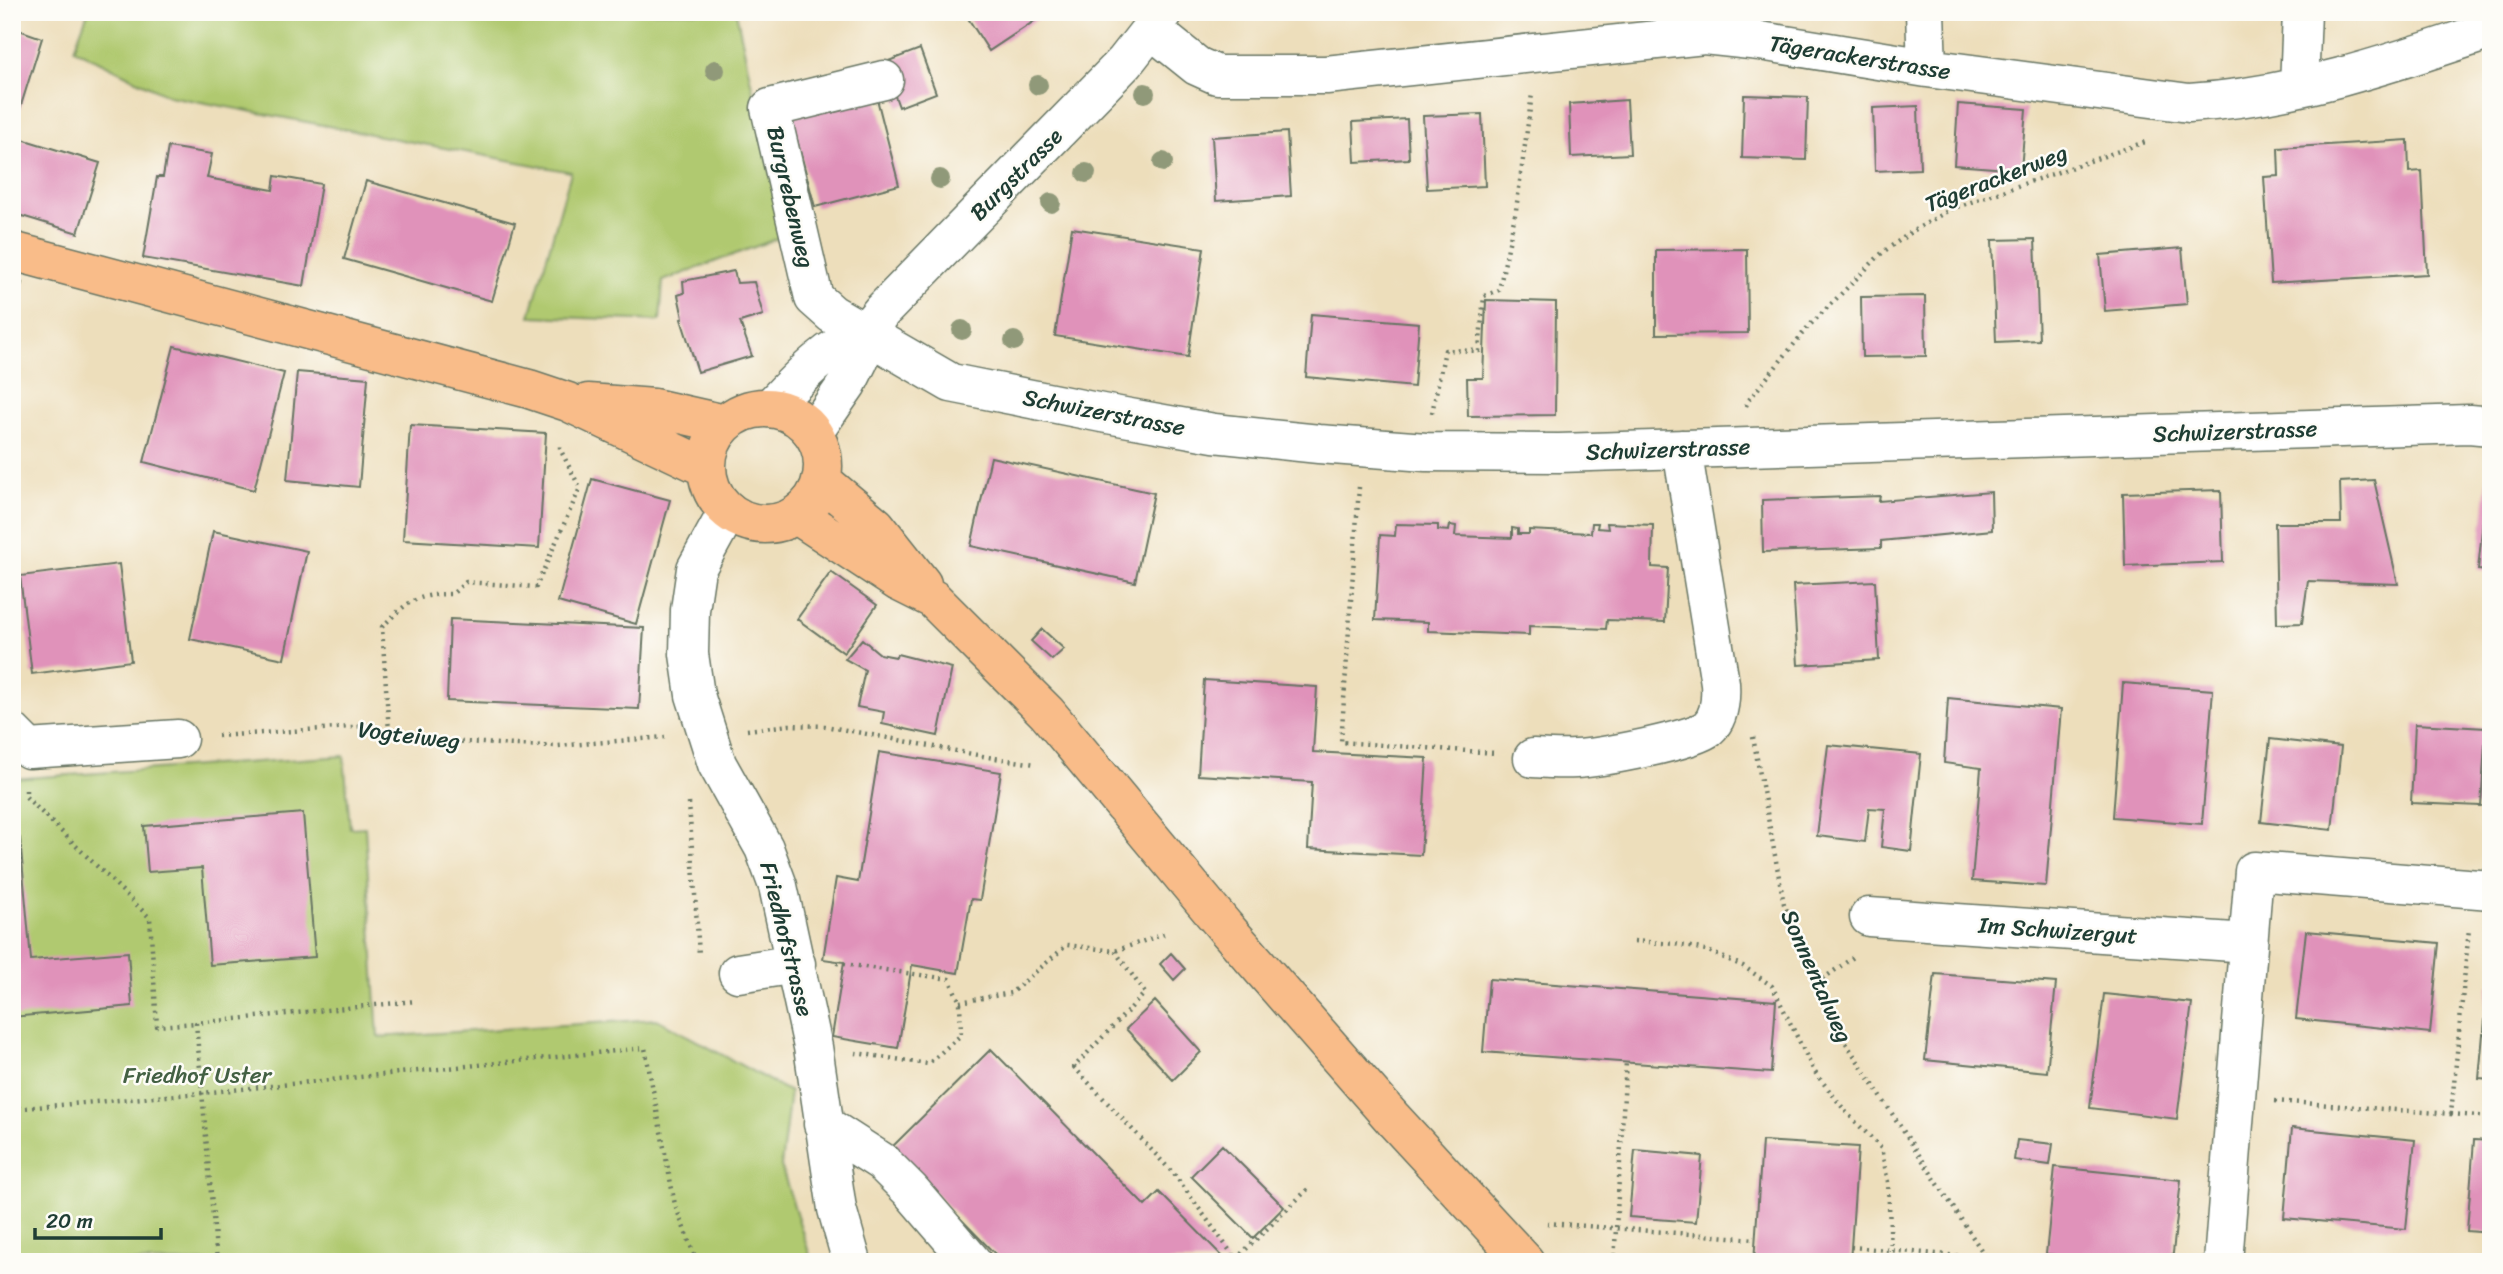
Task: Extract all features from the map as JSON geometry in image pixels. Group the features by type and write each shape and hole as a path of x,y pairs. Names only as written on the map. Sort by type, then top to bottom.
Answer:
{"main road":[{"path":"12,251 528,389 568,402 707,468"},
{"path":"568,402 654,408 724,424"},
{"path":"770,408 786,412 801,421 813,433 820,448 821,480 816,494 797,515 780,522 762,524 744,521 728,511 717,499 709,485 708,452 724,424 753,409 770,408"},
{"path":"821,480 876,526 933,600 1052,719 1243,947 1393,1119 1525,1262"},
{"path":"797,515 899,582 933,600"}],"street":[{"path":"1926,12 1927,68"},
{"path":"2299,87 2302,12"},
{"name":"Tägerackerstrasse","path":"1158,21 1197,66 1217,75 1326,75 1704,35 2189,103 2228,101 2299,87 2397,62 2491,30"},
{"name":"Burgstrasse","path":"770,408 818,358 842,342 864,333 966,224 1125,62 1158,21"},
{"name":"Burgrebenweg","path":"864,333 832,314 814,298 770,108 884,80"},
{"name":"Burgstrasse","path":"813,433 847,384 859,360 864,333"},
{"name":"Schwizerstrasse","path":"864,333 951,383 1214,433 1426,452 1682,449 2491,426"},
{"path":"1532,758 1591,758 1692,736 1709,727 1715,719 1719,707 1720,683 1682,449"},
{"name":"Friedhofstrasse","path":"728,511 696,569 690,610 688,654 695,695 718,764 764,848 779,886 813,1047 837,1209 852,1262"},
{"path":"20,741 178,739"},
{"path":"2223,1262 2253,872 2482,890"},
{"name":"Im Schwizergut","path":"1869,916 2248,943"},
{"path":"738,973 795,960"},
{"path":"823,1124 882,1162 972,1262"}],"path":[{"path":"1426,452 1445,351 1479,351 1484,296 1499,290 1517,210 1538,53"},
{"name":"Tägerackerweg","path":"1733,446 1748,401 1808,327 1883,252 1951,209 2173,132 2189,103"},
{"path":"389,732 382,627 404,604 429,594 452,594 466,582 536,587 580,488 560,444"},
{"path":"1362,448 1341,742 1481,751 1532,758"},
{"name":"Sonnentalweg","path":"1715,719 1752,735 1784,904 1840,1034 1988,1260"},
{"name":"Vogteiweg","path":"178,739 366,726 414,739 548,746 789,725 825,726 1034,764"},
{"path":"688,796 700,962"},
{"path":"26,797 150,918 157,1026 416,1001"},
{"path":"2451,1114 2482,890"},
{"path":"960,1003 1012,993 1067,945 1115,951 1164,934"},
{"path":"1634,941 1675,944 1706,950 1743,966 1772,986 1814,1071 1846,1112 1881,1148 1888,1182 1891,1251"},
{"path":"1115,951 1145,993 1074,1067 1174,1174 1237,1261 1311,1186"},
{"path":"795,960 949,979 960,1003 961,1035 928,1064 813,1047"},
{"path":"196,1023 217,1262"},
{"path":"12,1109 202,1093 645,1048 675,1205 697,1262"},
{"path":"1614,1262 1626,1062"},
{"path":"2235,1098 2491,1117"},
{"path":"1542,1223 1755,1240"},
{"path":"1851,1247 1988,1260"}],"green space":[{"path":"88,12 736,12 784,236 663,281 660,321 530,316 571,172 169,96 74,49"},
{"name":"Friedhof Uster","path":"344,756 350,828 365,827 378,1037 657,1019 790,1092 781,1166 812,1262 12,1262 12,779"}],"building":[{"path":"964,12 1048,12 989,51"},
{"path":"22,31 42,38 13,131 12,32"},
{"path":"920,49 936,93 899,107 883,63"},
{"path":"876,95 899,185 815,207 791,117"},
{"path":"1744,95 1808,97 1806,160 1742,158"},
{"path":"1627,100 1630,154 1571,157 1569,104"},
{"path":"1958,104 2026,109 2021,170 1954,165"},
{"path":"1918,106 1920,169 1875,171 1873,108"},
{"path":"1482,114 1485,186 1427,189 1423,116"},
{"path":"1407,119 1409,159 1355,162 1353,122"},
{"path":"1287,132 1291,196 1216,201 1212,137"},
{"path":"12,136 100,163 78,233 12,213"},
{"path":"2408,140 2409,172 2422,171 2427,274 2271,283 2264,177 2279,176 2278,148"},
{"path":"168,147 212,154 207,178 273,190 275,176 321,184 304,286 143,258 157,177 163,177"},
{"path":"366,181 515,223 492,301 344,259"},
{"path":"1072,228 1204,248 1188,357 1055,336"},
{"path":"2035,239 2039,340 1996,342 1992,240"},
{"path":"2182,248 2187,304 2105,311 2100,255"},
{"path":"1747,249 1748,333 1656,334 1656,250"},
{"path":"734,271 737,283 754,282 763,315 740,322 752,356 698,372 681,319 683,318 678,295 684,293 683,281"},
{"path":"12,280 22,283 13,314 12,313"},
{"path":"1925,296 1926,356 1862,357 1861,297"},
{"path":"1486,300 1556,302 1555,415 1468,416 1467,378 1483,378"},
{"path":"1311,314 1419,323 1414,387 1306,377"},
{"path":"174,346 284,373 254,490 144,462"},
{"path":"297,372 368,378 359,487 287,480"},
{"path":"410,425 546,433 539,548 403,540"},
{"path":"991,457 1154,493 1135,582 971,546"},
{"path":"2491,461 2491,571 2478,570"},
{"path":"592,479 670,500 636,624 558,602"},
{"path":"2374,480 2398,584 2308,581 2302,623 2277,624 2275,523 2341,523 2340,482"},
{"path":"2221,490 2223,562 2125,566 2123,493"},
{"path":"1991,492 1992,530 1881,541 1881,548 1763,552 1762,500 1880,496 1879,501"},
{"path":"1592,523 1598,523 1597,528 1608,529 1607,523 1653,525 1652,567 1668,568 1665,622 1607,620 1606,629 1529,626 1529,635 1428,631 1428,622 1375,620 1380,535 1395,536 1396,524 1438,525 1438,530 1449,531 1450,525 1456,526 1455,536 1512,538 1512,528 1518,529 1518,534 1529,534 1529,530 1591,533"},
{"path":"213,531 307,551 284,659 190,639"},
{"path":"119,564 131,661 32,674 20,576"},
{"path":"831,572 877,605 844,653 797,619"},
{"path":"1875,581 1879,660 1798,665 1793,585"},
{"path":"450,619 644,628 639,709 447,701"},
{"path":"1042,629 1064,649 1052,660 1031,641"},
{"path":"862,639 880,654 896,657 897,654 952,668 938,736 882,724 884,712 857,707 865,670 845,659"},
{"path":"1204,680 1317,687 1313,752 1427,758 1421,855 1308,849 1312,782 1198,775"},
{"path":"2123,683 2213,690 2202,824 2113,817"},
{"path":"1948,698 2061,709 2046,886 1972,881 1981,768 1944,763"},
{"path":"2415,724 2486,728 2481,806 2411,803"},
{"path":"2270,739 2341,747 2332,830 2261,822"},
{"path":"1828,745 1921,754 1911,851 1881,847 1885,809 1869,808 1865,842 1817,836"},
{"path":"879,752 1001,772 980,900 971,899 958,973 912,965 898,1048 832,1037 844,962 823,959 836,878 858,882"},
{"path":"303,813 315,957 210,965 202,868 148,872 144,826"},
{"path":"12,838 20,838 31,960 128,952 132,1006 12,1017"},
{"path":"2306,931 2439,943 2430,1033 2296,1019"},
{"path":"1171,953 1185,969 1174,980 1160,964"},
{"path":"1935,974 2056,983 2047,1072 1925,1060"},
{"path":"1489,979 1776,1001 1771,1073 1483,1052"},
{"path":"2488,986 2491,986 2491,1031 2484,1031"},
{"path":"2104,994 2192,1003 2177,1119 2090,1108"},
{"path":"1155,1001 1201,1052 1173,1080 1126,1029"},
{"path":"2483,1034 2491,1035 2491,1080 2479,1079"},
{"path":"991,1049 1145,1206 1159,1192 1228,1262 1003,1262 891,1148"},
{"path":"2292,1128 2415,1140 2406,1229 2284,1218"},
{"path":"2017,1140 2053,1144 2050,1165 2014,1160"},
{"path":"2474,1140 2491,1141 2491,1233 2467,1231"},
{"path":"1762,1141 1858,1147 1850,1262 1754,1262"},
{"path":"1222,1145 1284,1207 1253,1238 1191,1176"},
{"path":"1635,1150 1702,1156 1696,1222 1629,1217"},
{"path":"2055,1167 2181,1180 2172,1262 2119,1262 2046,1254"}]}
